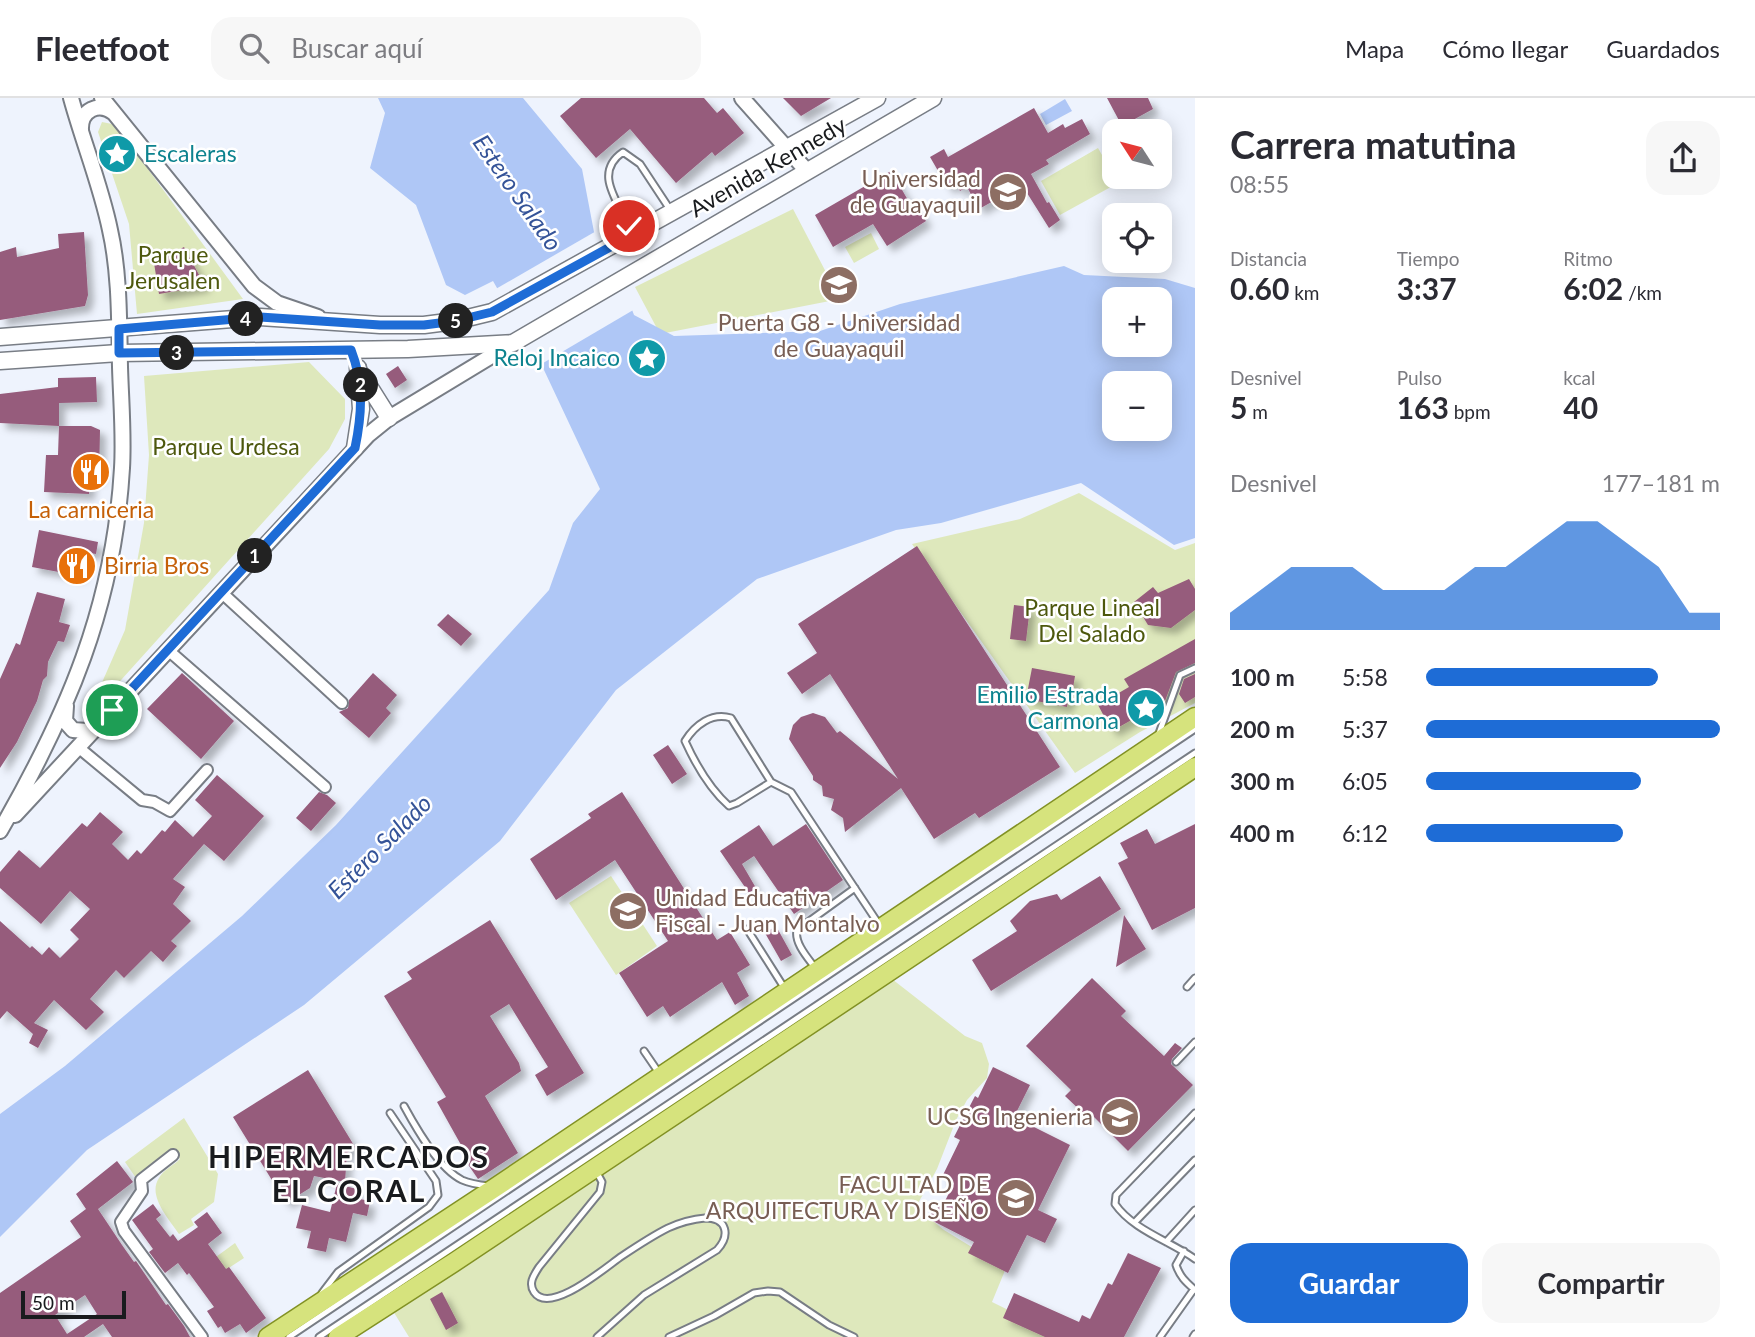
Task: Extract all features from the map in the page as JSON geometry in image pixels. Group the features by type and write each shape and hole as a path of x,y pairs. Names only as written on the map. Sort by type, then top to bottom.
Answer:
{"main road":[{"name":"Avenida Kennedy","path":"0,337 260,317 380,325 424,325 492,312 877,98"},
{"name":"Avenida Kennedy","path":"516,342 624,276 933,98"},
{"path":"0,361 119,353 408,349 516,342"},
{"path":"351,350 389,418"},
{"path":"355,448 362,409 359,368"},
{"path":"268,1337 1195,717"},
{"path":"339,1337 1195,766"}],"street":[{"path":"0,831 35,768 66,701 94,629 113,555 123,467 119,329 110,230 71,98"},
{"path":"102,98 254,286 277,303 304,314 337,321"},
{"path":"742,98 806,170"},
{"path":"81,134 80,124 84,115 92,109 101,107 111,110 117,117"},
{"path":"0,831 355,448 389,418 516,342"},
{"path":"221,592 342,703"},
{"path":"168,650 325,787"},
{"path":"66,701 65,720 73,730 81,732 95,726 112,710"},
{"path":"78,747 142,800 154,802 170,811 207,770"},
{"path":"173,1154 141,1180 142,1191 121,1222 124,1231 202,1337"}],"lane":[{"path":"632,235 610,185 607,170 612,159 623,152 640,164 672,213"},
{"path":"1156,743 1180,676 1195,668"},
{"path":"771,782 729,806 722,800 685,741 692,729 708,719 721,715 731,718 771,782 791,792 882,928"},
{"path":"289,1337 1195,729"},
{"path":"319,1337 1195,752"},
{"path":"818,971 798,942 797,930 855,888"},
{"path":"747,929 786,992"},
{"path":"1187,986 1195,978"},
{"path":"1176,1062 1195,1042"},
{"path":"644,1051 660,1076"},
{"path":"404,1105 416,1128 450,1172 474,1184 496,1187"},
{"path":"311,1307 338,1272 429,1207 438,1195 436,1181 390,1114"},
{"path":"1195,1114 1116,1195 1115,1205 1135,1222 1195,1259"},
{"path":"405,1136 416,1128"},
{"path":"1135,1222 1195,1160"},
{"path":"595,1168 602,1182 600,1192 538,1267 532,1279 532,1288 536,1295 543,1298 567,1294 650,1237 687,1222 705,1218 716,1220 724,1226 726,1235 717,1250 644,1295 597,1337"},
{"path":"1166,1242 1195,1210"},
{"path":"1160,1337 1194,1289 1182,1278 1176,1265 1184,1251"},
{"path":"668,1337 714,1316 754,1293 768,1291 780,1292 829,1325 854,1337"}],"green space":[{"name":"Parque Jerusalen","path":"102,122 112,124 129,143 243,299 137,314 129,224 98,132"},
{"path":"1098,148 1102,155 1102,189 1107,189 1060,215 1041,181"},
{"path":"793,209 840,299 660,334 635,287"},
{"path":"871,233 879,249 854,263 845,247"},
{"name":"Parque Urdesa","path":"309,362 345,399 345,419 329,449 86,719 125,630 144,523 149,455 144,376"},
{"name":"Parque Lineal Del Salado","path":"1079,493 1175,550 1195,543 1195,703 1140,732 1075,773 912,544 1020,519"},
{"path":"611,876 657,946 616,975 569,903"},
{"path":"892,979 965,1036 982,1043 989,1064 987,1078 967,1100 956,1120 937,1169 916,1207 944,1230 1006,1268 992,1302 1064,1337 409,1337 393,1311"},
{"path":"184,1118 218,1174 214,1202 191,1219 194,1225 179,1234 157,1200 156,1185 161,1175 180,1159 174,1152 136,1178 125,1162"},
{"path":"235,1243 244,1258 218,1275 209,1262"}],"water":[{"name":"Estero Salado","path":"378,98 523,98 582,169 594,232 625,291 634,315 674,336 820,331 900,304 1064,266 1084,275 1165,279 1195,288 1195,538 1174,545 1081,483 941,523 896,530 757,579 616,690 500,841 304,1005 87,1150 0,1237 0,1114 65,1066 242,916 336,825 549,590 573,523 600,489 544,370 493,281 465,295 446,285 416,205 370,168 385,113"},
{"path":"1065,99 1072,111 1046,125 1040,114"}],"pier":[{"path":"598,230 635,309 538,366 494,290"}],"building":[{"path":"581,98 704,98 717,113 723,108 744,133 715,156 712,152 676,183 630,129 596,158 560,116"},
{"path":"783,98 831,98 801,116"},
{"path":"1107,98 1148,98 1153,109 1135,119 1118,119"},
{"path":"1034,108 1048,133 1063,124 1065,128 1082,119 1090,134 1046,160 1049,164 1031,174 1060,220 1049,228 1022,185 979,209 967,187 960,191 956,184 948,188 930,157 944,149 948,157"},
{"path":"891,171 912,207 915,205 926,221 887,246 873,224 833,247 815,215"},
{"path":"84,232 88,295 85,306 0,320 0,252 16,247 17,257 59,248 58,234"},
{"path":"184,247 205,286 159,294 154,263"},
{"path":"398,366 407,380 395,388 386,374"},
{"path":"96,377 97,402 59,403 59,426 0,423 0,394 58,387 58,378"},
{"path":"59,426 91,426 100,430 99,478 90,477 89,494 44,492 46,455 58,455"},
{"path":"39,530 98,542 96,554 84,552 80,576 32,567"},
{"path":"917,546 1060,767 979,818 975,813 934,839 901,788 845,832 843,818 831,810 834,799 823,796 822,786 813,780 789,739 793,725 801,717 813,713 825,717 837,733 840,731 898,779 830,674 802,694 787,673 817,653 798,624"},
{"path":"1189,579 1195,589 1195,610 1171,628 1148,625 1134,602 1153,587 1158,593"},
{"path":"37,592 65,599 59,622 70,625 64,642 58,641 48,662 47,676 17,742 0,768 0,679 16,643 20,645"},
{"path":"1014,605 1030,607 1026,641 1010,639"},
{"path":"448,614 472,634 461,646 437,625"},
{"path":"1195,639 1195,663 1176,672 1165,701 1112,731 1098,705 1129,687 1124,679"},
{"path":"1032,668 1075,676 1071,700 1068,699 1067,707 1026,699"},
{"path":"182,673 234,721 201,759 147,709"},
{"path":"373,673 397,695 386,708 391,713 369,738 339,712 348,708 349,700"},
{"path":"1195,674 1195,697 1185,703 1179,694 1184,679"},
{"path":"668,745 687,774 672,784 653,755"},
{"path":"217,775 264,816 224,861 204,844 173,879 185,887 173,904 191,921 171,941 177,946 163,962 151,951 124,978 116,970 90,999 104,1012 86,1030 54,1000 34,1023 48,1030 38,1048 29,1043 33,1034 7,1011 0,1019 0,921 30,948 32,946 42,955 49,947 60,958 79,939 70,930 90,909 70,891 41,924 0,888 0,872 19,850 40,868 82,823 87,827 100,812 123,832 112,844 128,860 137,850 141,854 162,830 165,832 175,820 193,837 212,816 195,800"},
{"path":"319,792 336,803 311,831 296,818"},
{"path":"622,792 717,940 730,932 750,965 737,973 749,996 735,1005 722,982 670,1017 663,1006 647,1017 619,973 668,941 615,860 556,900 530,859 591,818 588,814"},
{"path":"806,824 843,880 794,914 754,856 742,864 756,888 749,893 720,851 759,825 773,846"},
{"path":"1195,824 1195,908 1152,930 1118,863 1128,858 1120,843 1147,829 1155,844"},
{"path":"1100,876 1121,909 991,991 972,960 1017,931 1010,921 1030,901 1057,894 1061,900"},
{"path":"1124,915 1146,949 1116,967"},
{"path":"490,920 584,1073 547,1096 535,1075 548,1067 509,1004 490,1016 519,1063 521,1071 485,1096 518,1153 478,1179 467,1163 470,1161 437,1102 446,1097 384,996 412,979 407,972"},
{"path":"776,926 792,955 781,961 765,933"},
{"path":"1092,978 1126,1011 1121,1016 1164,1056 1175,1043 1182,1048 1171,1064 1193,1085 1128,1151 1087,1110 1084,1114 1065,1096 1071,1090 1026,1046"},
{"path":"993,1067 1030,1085 1014,1117 1070,1145 1038,1210 1057,1219 1045,1243 1027,1235 1008,1273 968,1253 974,1242 929,1219 936,1204 942,1207 954,1183 942,1177 960,1140 954,1137"},
{"name":"HIPERMERCADOS EL CORAL","path":"308,1070 355,1147 347,1153 345,1182 314,1176 310,1188 286,1203 233,1117"},
{"path":"117,1161 133,1182 98,1209 190,1337 112,1337 103,1324 84,1337 0,1337 0,1293 81,1237 70,1221 86,1209 76,1194","holes":["85,1295 97,1314 67,1334 55,1315"]},
{"path":"337,1184 357,1189 355,1198 370,1201 367,1216 353,1213 346,1242 329,1238 326,1252 307,1248 311,1231 296,1228 302,1205 330,1212"},
{"path":"153,1204 161,1215 156,1219 170,1237 173,1234 178,1241 198,1227 194,1222 207,1212 222,1233 208,1244 226,1269 229,1267 266,1318 246,1333 240,1324 225,1333 221,1326 218,1328 207,1311 214,1307 189,1273 187,1275 178,1263 165,1273 149,1252 153,1249 132,1220"},
{"path":"1128,1253 1161,1268 1124,1337 1045,1337 1003,1318 1014,1293 1079,1322 1082,1315 1090,1319 1108,1283 1112,1285"},
{"path":"442,1292 458,1323 446,1330 430,1299"}],"place":[{"name":"Escaleras","path":"117,154"},
{"name":"Universidad de Guayaquil","path":"1008,192"},
{"name":"Puerta G8 - Universidad de Guayaquil","path":"839,285"},
{"name":"Reloj Incaico","path":"647,358"},
{"name":"La carniceria","path":"91,472"},
{"name":"Birria Bros","path":"77,566"},
{"name":"Emilio Estrada Carmona","path":"1146,708"},
{"name":"Unidad Educativa Fiscal - Juan Montalvo","path":"628,911"},
{"name":"UCSG Ingenieria","path":"1120,1117"},
{"name":"FACULTAD DE ARQUITECTURA Y DISEÑO","path":"1016,1198"}],"district":[{"name":"HIPERMERCADOS EL CORAL","path":"349,1175"}],"route":[{"path":"112,710 355,448 362,409 359,368 351,350 119,353 119,329 260,317 380,325 424,325 455,321 492,312 632,235 629,226"}]}
